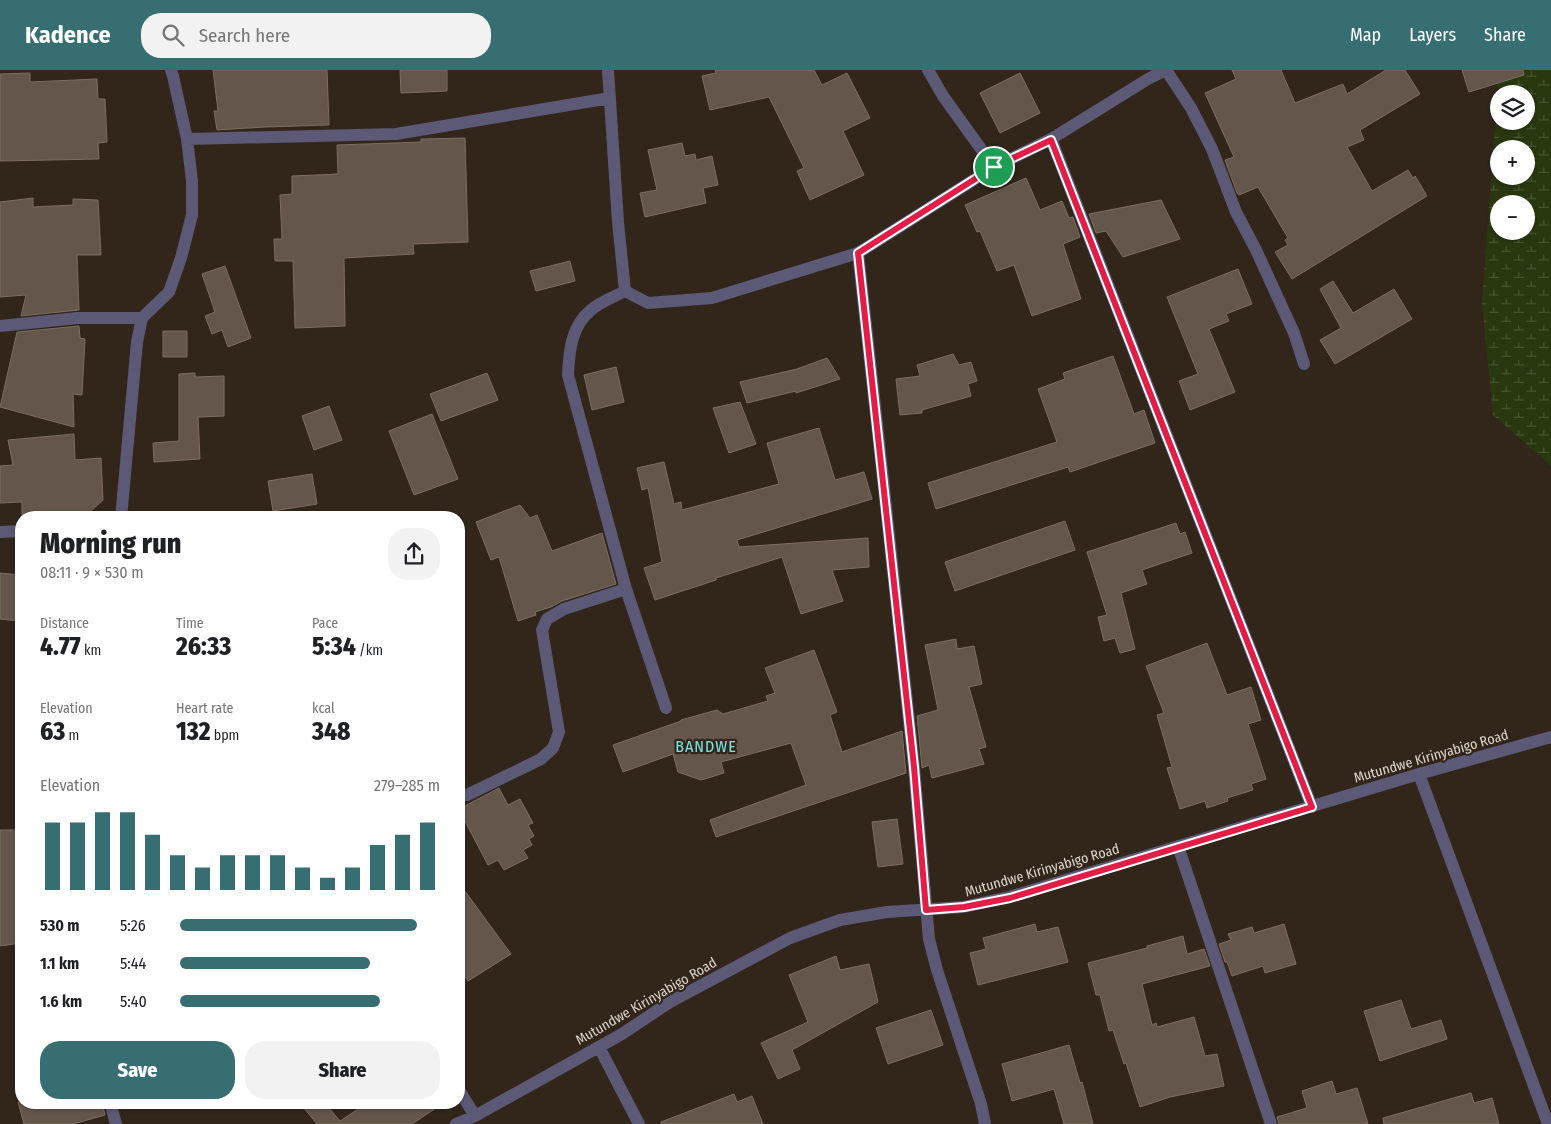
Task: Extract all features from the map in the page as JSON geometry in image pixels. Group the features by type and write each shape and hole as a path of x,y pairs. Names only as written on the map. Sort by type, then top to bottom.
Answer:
{"street":[{"path":"122,511 137,342 142,318 170,292 192,216 192,181 187,140 171,70"},
{"path":"608,70 618,222 625,291"},
{"path":"928,70 943,96 994,167"},
{"path":"625,291 648,303 712,298 858,253 994,167 1051,140 1146,75 1166,70 1191,108 1212,149 1236,212 1294,332 1304,364"},
{"path":"187,140 396,134 610,98"},
{"path":"1051,140 1312,807"},
{"path":"858,253 913,757 929,939 937,970 981,1104 985,1124"},
{"path":"625,291 590,310 576,329 569,351 568,375 626,589 666,708"},
{"path":"0,326 78,318 142,318"},
{"path":"0,532 15,531"},
{"path":"467,794 541,759 553,748 558,732 542,630 547,618 564,608 626,589"},
{"name":"Mutundwe Kirinyabigo Road","path":"456,1124 599,1047 670,1002 790,938 840,920 887,912 964,907 1010,898 1419,774 1551,738"},
{"path":"1419,774 1548,1124"},
{"path":"1178,846 1271,1124"},
{"path":"599,1047 640,1124"},
{"path":"465,1100 474,1116"},
{"path":"112,1109 116,1124"}],"green space":[{"path":"1504,70 1551,70 1551,466 1493,415 1482,302 1491,185 1535,185 1535,140 1494,140 1495,130 1535,130 1535,85 1498,85 1499,74"}],"building":[{"path":"213,70 327,70 329,125 217,130 214,111 218,111"},
{"path":"400,70 447,70 447,91 401,93"},
{"path":"715,70 814,70 822,85 847,73 870,118 843,131 864,175 810,200 797,171 804,168 769,97 710,110 702,76 716,73"},
{"path":"1232,70 1281,70 1295,103 1343,84 1347,94 1386,70 1405,70 1420,94 1360,130 1364,140 1347,147 1372,191 1408,170 1413,178 1415,176 1427,196 1292,279 1275,252 1288,245 1285,240 1288,238 1258,187 1239,195 1237,193 1225,160 1234,157 1205,93 1236,79"},
{"path":"1462,70 1523,70 1524,75 1469,92"},
{"path":"30,73 30,82 97,79 98,99 105,99 107,142 98,143 99,159 0,161 0,74"},
{"path":"1020,73 1040,113 1000,133 980,93"},
{"path":"465,138 468,242 413,244 414,254 344,258 345,326 295,328 293,261 275,261 274,239 282,239 280,195 292,194 292,176 338,174 337,145 421,142 421,139"},
{"path":"682,143 685,156 695,154 696,160 712,156 718,185 703,188 706,203 645,217 640,193 657,190 648,150"},
{"path":"1026,178 1040,210 1062,201 1069,218 1073,217 1080,237 1063,244 1081,299 1032,316 1014,265 997,271 980,231 977,232 965,205"},
{"path":"33,198 33,207 73,205 73,199 98,200 101,255 77,255 79,310 21,316 26,295 0,297 0,202"},
{"path":"1161,200 1180,239 1123,257 1106,231 1096,233 1089,214"},
{"path":"570,261 575,281 536,291 530,271"},
{"path":"225,266 251,338 228,347 222,330 212,334 205,316 215,312 202,274"},
{"path":"1238,269 1252,304 1226,314 1229,321 1209,329 1235,392 1190,410 1179,381 1198,374 1167,297"},
{"path":"1333,281 1353,313 1394,289 1412,319 1335,364 1320,340 1341,328 1320,289"},
{"path":"79,326 80,338 85,339 82,395 73,394 74,427 0,407 17,332"},
{"path":"163,331 187,331 187,357 163,357"},
{"path":"953,354 959,365 971,362 977,381 968,384 971,396 922,410 922,413 900,415 896,379 920,376 917,365"},
{"path":"1113,356 1134,414 1144,410 1155,443 1070,472 1068,467 936,509 928,483 1057,442 1038,389 1065,379 1063,373"},
{"path":"827,358 840,379 796,393 796,391 747,403 740,382 797,369"},
{"path":"616,367 624,402 592,410 584,375"},
{"path":"195,373 195,377 224,376 224,416 198,417 200,459 154,462 153,443 179,441 179,374"},
{"path":"487,373 498,400 441,421 430,394"},
{"path":"740,402 756,444 729,453 713,408"},
{"path":"329,406 342,440 314,450 302,416"},
{"path":"432,414 458,479 414,495 389,431"},
{"path":"819,428 835,480 864,472 872,499 737,540 739,547 868,538 869,567 832,570 843,601 801,614 782,557 655,600 644,568 662,562 648,488 642,490 637,468 664,462 674,504 681,502 682,510 779,484 767,443"},
{"path":"74,434 75,460 101,458 103,500 91,511 22,511 22,502 0,503 0,466 13,465 8,440"},
{"path":"312,474 317,504 273,511 268,481"},
{"path":"520,505 530,518 537,515 552,551 602,533 616,584 562,601 535,612 536,615 518,621 499,557 491,560 476,522"},
{"path":"1065,521 1075,550 955,591 945,562"},
{"path":"1176,523 1180,534 1185,532 1192,553 1142,570 1147,584 1121,593 1135,649 1120,653 1115,638 1104,641 1098,617 1107,615 1087,552"},
{"path":"0,573 15,574 15,621 0,619"},
{"path":"956,639 957,649 974,646 982,684 969,687 986,747 979,749 984,764 932,778 929,765 922,768 917,716 938,710 925,645"},
{"path":"1207,643 1227,695 1251,687 1261,720 1248,724 1266,779 1251,784 1253,790 1227,798 1228,801 1207,808 1205,801 1180,809 1167,768 1172,767 1157,715 1164,713 1146,666"},
{"path":"814,650 837,712 830,715 842,752 902,731 906,773 716,837 710,820 806,785 791,743 721,762 724,773 701,780 678,772 673,754 623,772 613,745 681,720 717,710 723,714 768,701 766,696 775,693 765,668"},
{"path":"499,788 508,805 520,799 533,823 528,825 534,836 529,839 532,845 523,850 528,858 504,870 498,860 488,865 465,821 465,806"},
{"path":"897,819 903,864 878,867 872,822"},
{"path":"0,830 15,830 15,944 0,946"},
{"path":"465,891 511,954 468,981 465,977"},
{"path":"1035,924 1037,932 1058,927 1068,962 978,985 970,953 986,949 983,938"},
{"path":"1284,924 1296,964 1265,973 1263,966 1232,976 1219,944 1231,940 1228,934 1252,927 1254,933"},
{"path":"1183,936 1187,954 1204,949 1210,966 1142,984 1152,1025 1156,1023 1157,1027 1194,1017 1205,1056 1217,1054 1224,1086 1170,1097 1140,1107 1113,1030 1109,1031 1100,995 1096,995 1088,963 1147,948 1147,946"},
{"path":"836,956 840,970 869,964 878,1002 792,1050 800,1069 778,1079 761,1043 808,1022 789,975"},
{"path":"1401,1000 1411,1029 1441,1020 1447,1039 1380,1061 1364,1011"},
{"path":"931,1010 943,1045 888,1064 876,1028"},
{"path":"1069,1045 1080,1083 1082,1082 1093,1124 1064,1124 1054,1089 1012,1101 1002,1064"},
{"path":"1332,1081 1336,1094 1357,1088 1368,1124 1279,1124 1277,1117 1307,1108 1302,1091"},
{"path":"1471,1093 1474,1103 1492,1098 1499,1124 1384,1124 1383,1118"},
{"path":"734,1094 737,1102 752,1096 763,1124 661,1124 661,1122"},
{"path":"20,1109 104,1109 105,1115 73,1124 24,1124"},
{"path":"305,1109 330,1109 340,1121 358,1109 434,1109 412,1124 317,1124"}],"district":[{"name":"BANDWE","path":"706,746"}],"route":[{"path":"1051,140 1312,807 1010,898 964,907 926,910 914,767 858,253 994,167 1051,140"}]}
